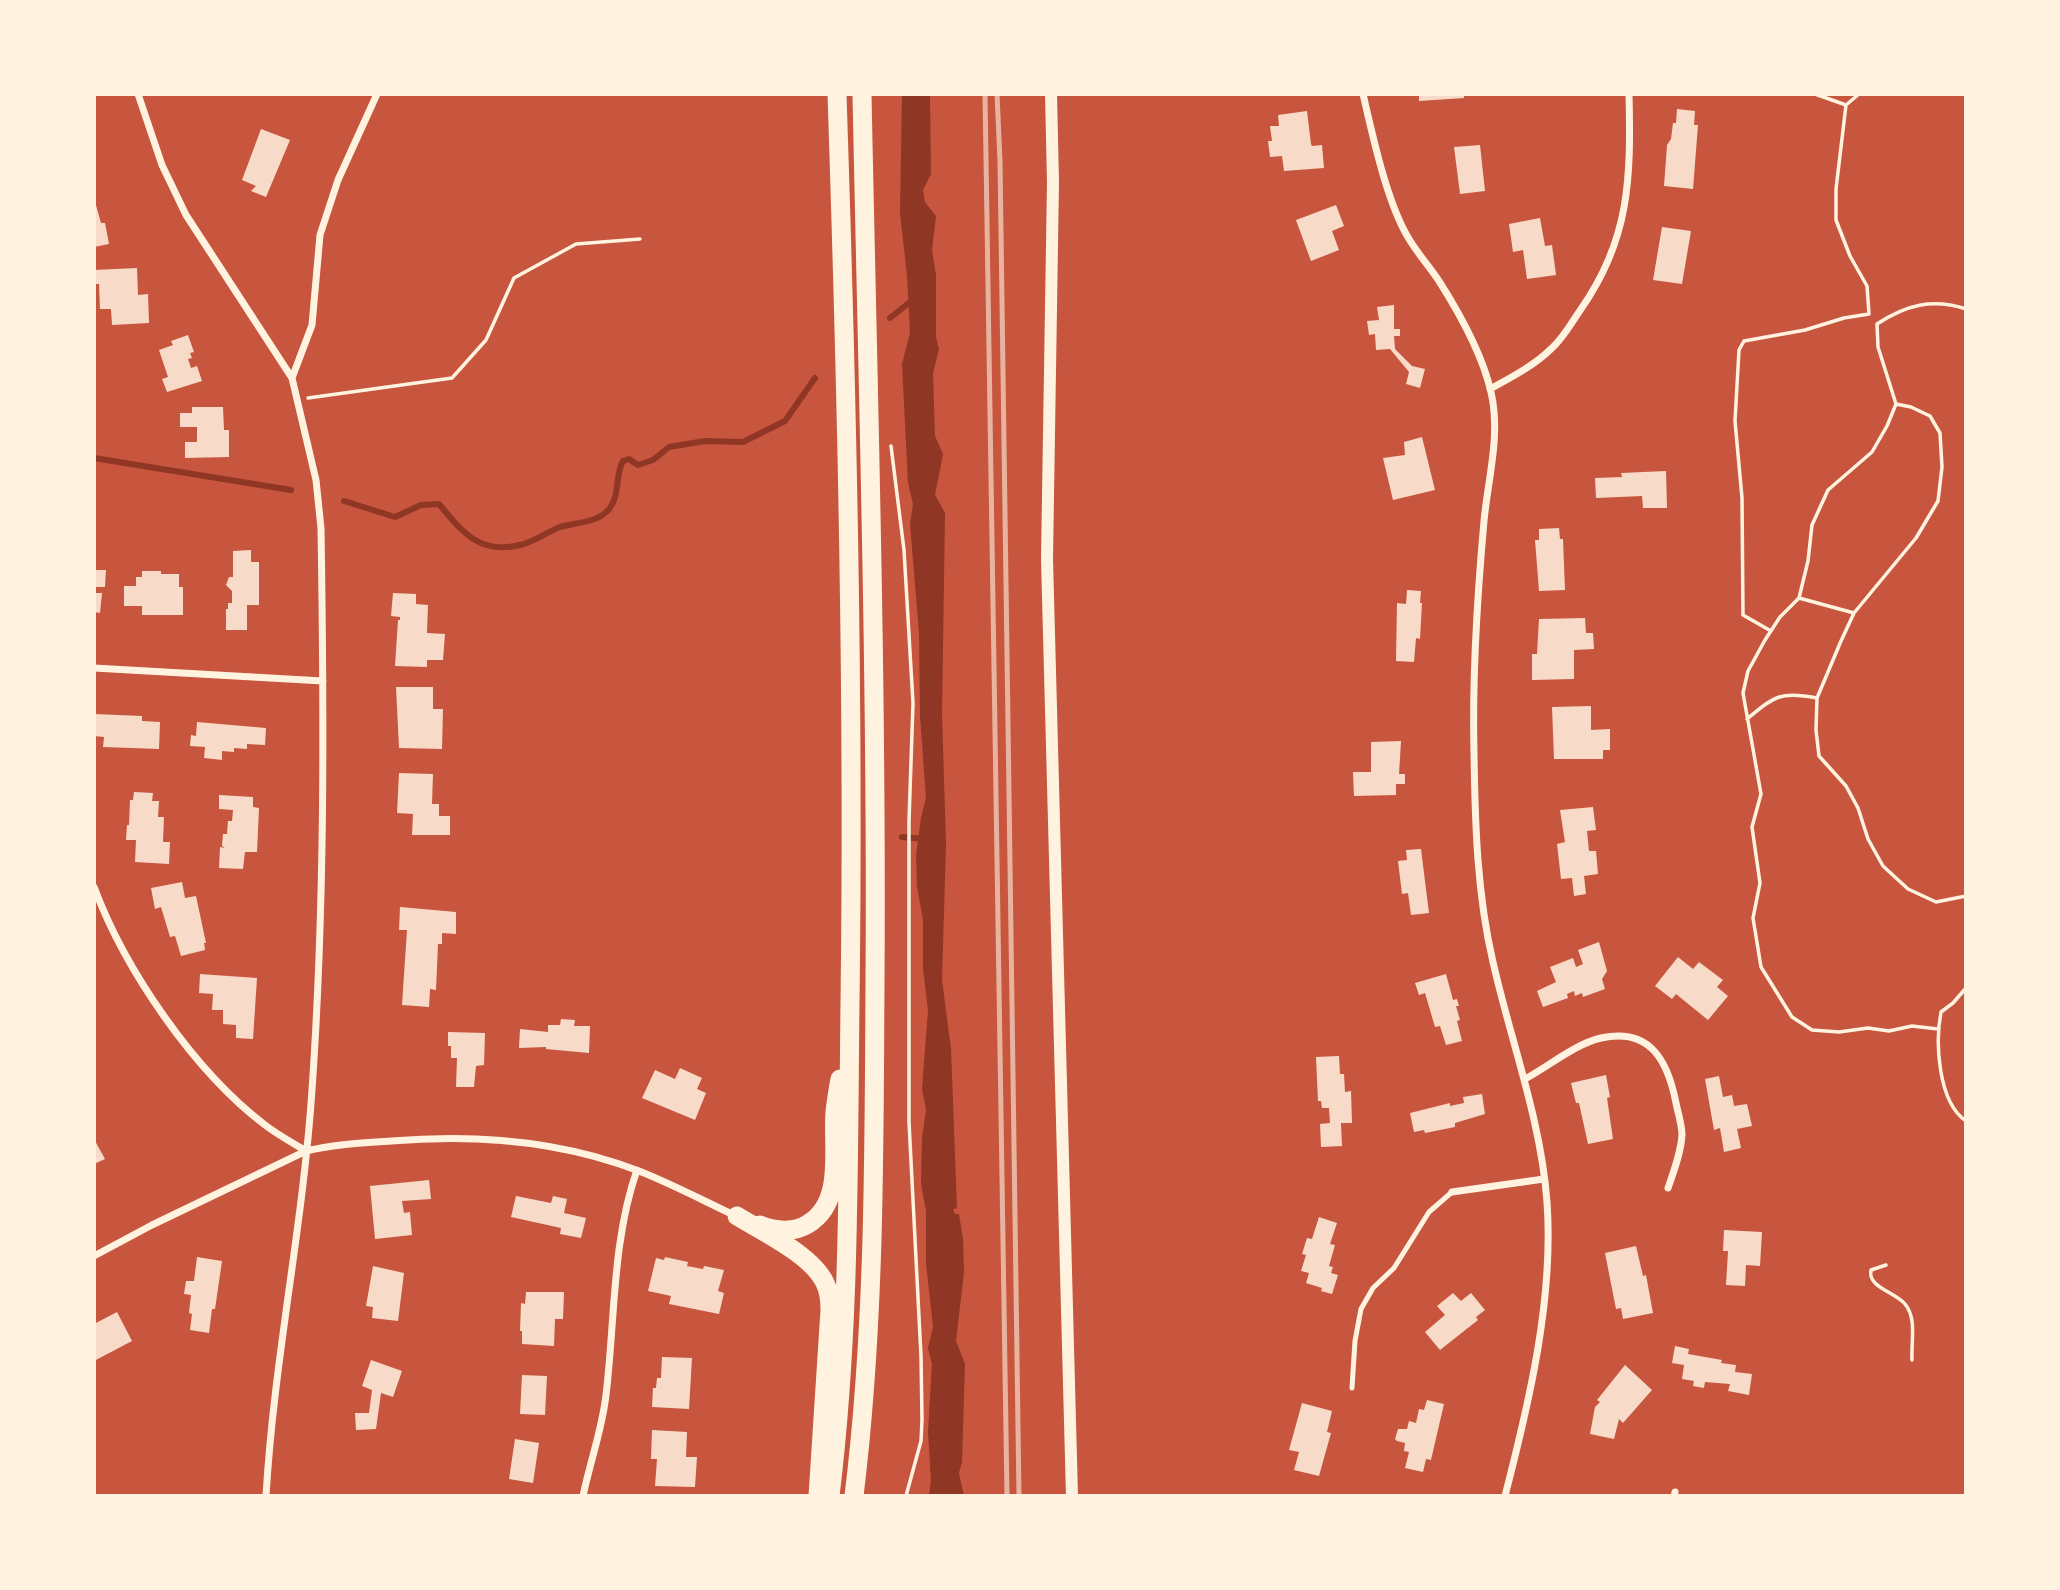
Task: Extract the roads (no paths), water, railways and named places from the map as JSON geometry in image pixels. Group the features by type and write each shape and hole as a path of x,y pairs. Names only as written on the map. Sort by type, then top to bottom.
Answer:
{"highway":[{"path":"830,1496 847,1266 852,738 837,94"},
{"path":"854,1496 866,1373 872,1266 876,871 876,714 862,94"},
{"path":"737,1216 770,1229 787,1230 805,1226 823,1212 833,1186 835,1111 850,1018"},
{"path":"737,1216 799,1255 814,1268 827,1286 830,1310 818,1496"}],"street":[{"path":"138,94 162,165 186,215 292,378 316,480 321,528 322,907 312,1091 275,1383 266,1496"},
{"path":"292,378 312,325 320,236 338,180 377,94"},
{"path":"1051,94 1053,182 1047,559 1072,1496"},
{"path":"1363,94 1383,170 1400,220 1408,238 1440,282 1454,307 1482,365 1494,412 1494,451 1485,516 1475,642 1475,810 1479,870 1492,959 1525,1079 1544,1179 1548,1226 1543,1309 1522,1432 1505,1496"},
{"path":"1490,389 1519,373 1553,347 1604,275 1624,215 1630,136 1629,94"},
{"path":"94,668 323,681"},
{"path":"94,887 132,968 180,1037 236,1099 265,1125 306,1151"},
{"path":"1525,1079 1569,1053 1603,1038 1630,1038 1654,1050 1669,1071 1682,1135 1668,1188"},
{"path":"94,1255 306,1151 333,1145 455,1137 514,1141 556,1148 637,1171 737,1216"},
{"path":"583,1496 606,1398 620,1248 637,1171"},
{"path":"1452,1192 1544,1179"}],"lane":[{"path":"1352,1388 1355,1340 1361,1309 1373,1288 1394,1268 1429,1212 1452,1192"}],"waterway":[{"path":"890,318 915,298"},
{"path":"344,501 395,517 421,505 439,504 473,539 494,547 520,545 560,527 594,519 605,513 613,503 623,461 629,459 638,465 653,460 669,447 705,441 743,442 785,421 815,378"},
{"path":"94,458 291,490"},
{"path":"902,837 925,839"}],"railway":[{"path":"985,94 1007,1496"},
{"path":"997,94 1019,1496"}]}
